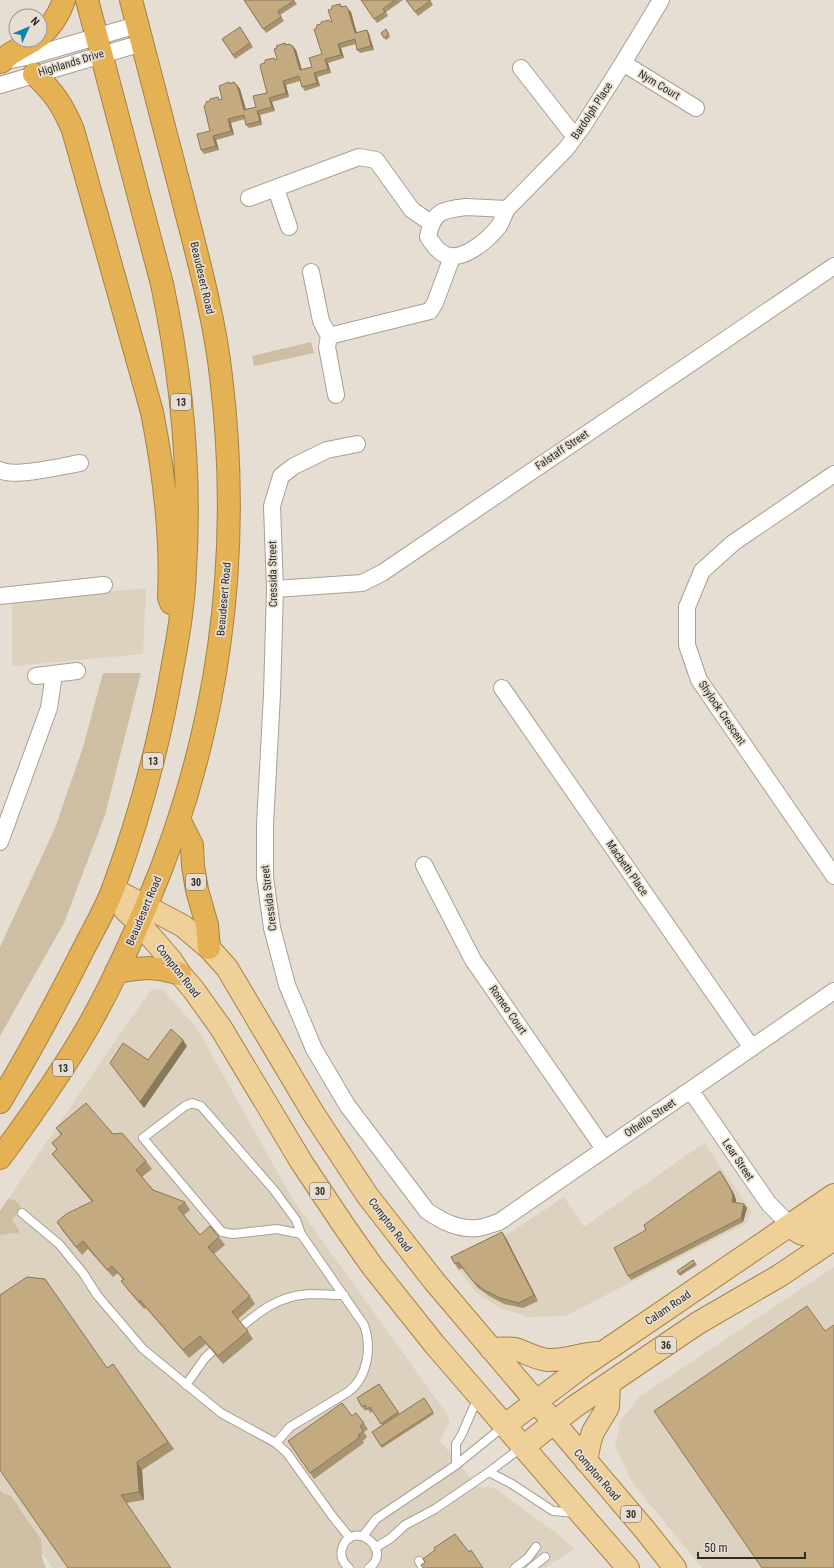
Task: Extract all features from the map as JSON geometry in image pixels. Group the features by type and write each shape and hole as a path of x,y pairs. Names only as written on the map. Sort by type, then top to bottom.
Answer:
{"highway":[{"path":"48,27 60,12 64,0"},
{"name":"13","path":"0,1102 44,1025 111,892 145,791 157,748 170,686 179,629 185,571 186,470 177,363 172,330 162,284 87,0"},
{"name":"Beaudesert Road","path":"0,1158 64,1067 91,1020 116,972 157,882 179,819 200,744 220,644 227,585 230,523 229,476 221,374 213,322 196,250 131,0"},
{"path":"0,62 20,48"},
{"path":"34,74 50,89 58,100 66,113 73,130 152,412 158,442 167,512 170,547 169,597 179,629"},
{"name":"30","path":"179,819 192,845 193,866 197,890 207,925 208,948"},
{"path":"116,972 150,967 164,969 180,974"}],"main road":[{"name":"Compton Road","path":"111,892 143,915 183,926 208,948 227,968 313,1113 363,1189 413,1255 490,1350 645,1530 675,1568"},
{"name":"Compton Road","path":"143,915 180,974 196,993 221,1028 302,1163 344,1226 402,1304 628,1568"},
{"name":"Calam Road","path":"505,1425 602,1353 834,1195"},
{"path":"790,1225 802,1234 807,1234 818,1229 834,1218"},
{"name":"36","path":"523,1447 553,1423 698,1323 779,1276 834,1239"},
{"path":"490,1350 515,1349 531,1356 554,1360 564,1360 587,1354 602,1353"},
{"path":"586,1461 593,1432 608,1408 609,1384"}],"street":[{"name":"Bardolph Place","path":"452,257 463,255 471,251 499,226 507,209 566,149 623,63 661,0"},
{"name":"Highlands Drive","path":"0,84 34,74 100,46 140,34"},
{"name":"Highlands Drive","path":"0,62 100,46"},
{"name":"Nym Court","path":"623,63 696,108"},
{"path":"521,68 575,137"},
{"path":"249,198 359,157 376,160 412,210 431,223"},
{"path":"276,189 289,227"},
{"path":"329,336 430,311 435,303 452,257 439,251 428,237 431,223 439,214 448,209 466,206 507,209"},
{"name":"Falstaff Street","path":"275,589 362,583 382,573 834,266"},
{"path":"311,272 321,321 329,336 327,347 336,395"},
{"name":"Cressida Street","path":"357,444 327,450 294,466 281,476 272,506 275,589 272,694 264,825 265,877 272,928 287,985 314,1049 347,1105 427,1211 442,1221 458,1227"},
{"path":"0,470 4,472 20,473 80,463"},
{"name":"Shylock Crescent","path":"834,474 728,548 702,571 687,607 688,645 698,680 834,876"},
{"path":"0,596 104,585"},
{"path":"36,676 77,671"},
{"path":"0,842 4,814 49,708 54,674"},
{"name":"Macbeth Place","path":"502,688 752,1048"},
{"name":"Romeo Court","path":"424,865 473,960 604,1149"},
{"name":"Othello Street","path":"458,1227 478,1228 499,1222 834,991"},
{"name":"Lear Street","path":"691,1091 768,1204 790,1225"}],"lane":[{"path":"276,1444 290,1427 353,1389 362,1374 367,1360 366,1332 360,1318 301,1234 296,1220 274,1190 201,1106 192,1103 185,1106 143,1138 222,1232 233,1234 277,1229 301,1234"},
{"path":"22,1213 59,1244 83,1273 97,1295 132,1338 158,1363 230,1419 276,1444 290,1456 350,1538"},
{"path":"186,1385 205,1358 263,1309 286,1298 300,1295 344,1295"},
{"path":"456,1465 456,1444 464,1430 479,1395"},
{"path":"363,1536 376,1519 456,1465 505,1425"},
{"path":"376,1548 405,1526 435,1509 523,1447"},
{"path":"488,1472 512,1484 553,1511 580,1513"},
{"path":"348,1568 341,1552 346,1541 350,1538 358,1536 363,1536 372,1542 376,1548 376,1559 369,1568"},
{"path":"515,1568 528,1558 536,1547"},
{"path":"531,1568 545,1557"}],"shaded area":[{"path":"311,342 314,353 254,366 252,356"},
{"path":"146,588 143,654 12,666 12,601"},
{"path":"103,673 141,673 105,815 64,923 0,1036 0,947 55,828 83,747"},
{"path":"162,989 197,1028 293,1200 447,1414 450,1422 440,1441 478,1487 495,1488 561,1537 574,1549 545,1568 53,1568 0,1494 0,1211 151,990"},
{"path":"704,1143 752,1212 745,1224 565,1316 529,1317 498,1307 476,1292 450,1259 462,1250 474,1251 513,1231 564,1197 584,1227"},
{"path":"8,1199 14,1200 21,1206 12,1221 18,1228 20,1234 12,1233 0,1235 0,1211"},
{"path":"834,1267 834,1568 702,1568 632,1482 615,1446 621,1420 639,1397"},
{"path":"0,1490 2,1493 11,1496 41,1540 42,1558 46,1568 0,1568"}],"building":[{"path":"244,0 294,1 278,11 281,17 263,29"},
{"path":"361,0 395,0 383,9 385,12 374,19"},
{"path":"406,0 430,0 430,1 415,12"},
{"path":"340,4 341,7 346,6 348,9 355,33 367,30 371,46 357,50 355,39 338,44 341,55 325,59 328,69 314,73 317,83 302,87 299,76 283,81 286,93 269,98 272,107 257,111 260,121 246,125 244,115 228,119 231,131 213,136 216,146 201,150 197,134 210,131 204,106 206,102 210,101 210,99 218,97 219,100 222,99 219,86 229,82 230,84 234,82 237,85 244,110 256,107 253,96 267,93 260,66 261,64 265,63 265,60 274,58 275,60 277,59 274,49 277,48 276,46 285,43 285,45 290,44 293,46 300,70 312,67 309,58 322,54 314,29 316,29 317,25 321,24 321,22 329,20 332,22 328,10 332,9 332,6"},
{"path":"240,27 250,43 233,55 222,39"},
{"path":"386,29 389,35 384,38 381,33"},
{"path":"171,1029 183,1040 140,1102 110,1063 123,1043 148,1060"},
{"path":"86,1103 113,1134 122,1133 146,1161 136,1170 153,1190 185,1202 178,1208 200,1235 210,1226 219,1237 208,1247 250,1296 232,1312 248,1331 218,1356 200,1336 183,1350 140,1300 139,1302 121,1281 124,1279 112,1266 107,1270 83,1241 76,1247 57,1222 66,1214 93,1201 52,1154 57,1149 52,1143 62,1134 56,1128"},
{"path":"720,1171 731,1190 733,1196 732,1202 744,1204 741,1218 628,1276 614,1248 646,1230 644,1225"},
{"path":"502,1232 534,1295 519,1303 500,1298 484,1290 474,1282 458,1262 455,1264 451,1257"},
{"path":"693,1260 695,1263 679,1274 677,1271"},
{"path":"27,1277 45,1279 107,1368 113,1364 168,1442 137,1462 139,1492 121,1495 171,1568 68,1568 0,1470 0,1295"},
{"path":"807,1306 825,1331 834,1325 834,1568 762,1568 654,1411"},
{"path":"379,1384 398,1412 381,1424 370,1407 367,1409 365,1405 362,1407 357,1398"},
{"path":"424,1398 433,1412 381,1446 372,1432"},
{"path":"342,1403 352,1416 356,1413 364,1423 360,1426 363,1431 358,1435 360,1437 310,1473 288,1441"},
{"path":"455,1534 469,1552 471,1550 483,1568 423,1568 421,1565 425,1562 423,1559 435,1550 434,1548"}]}
